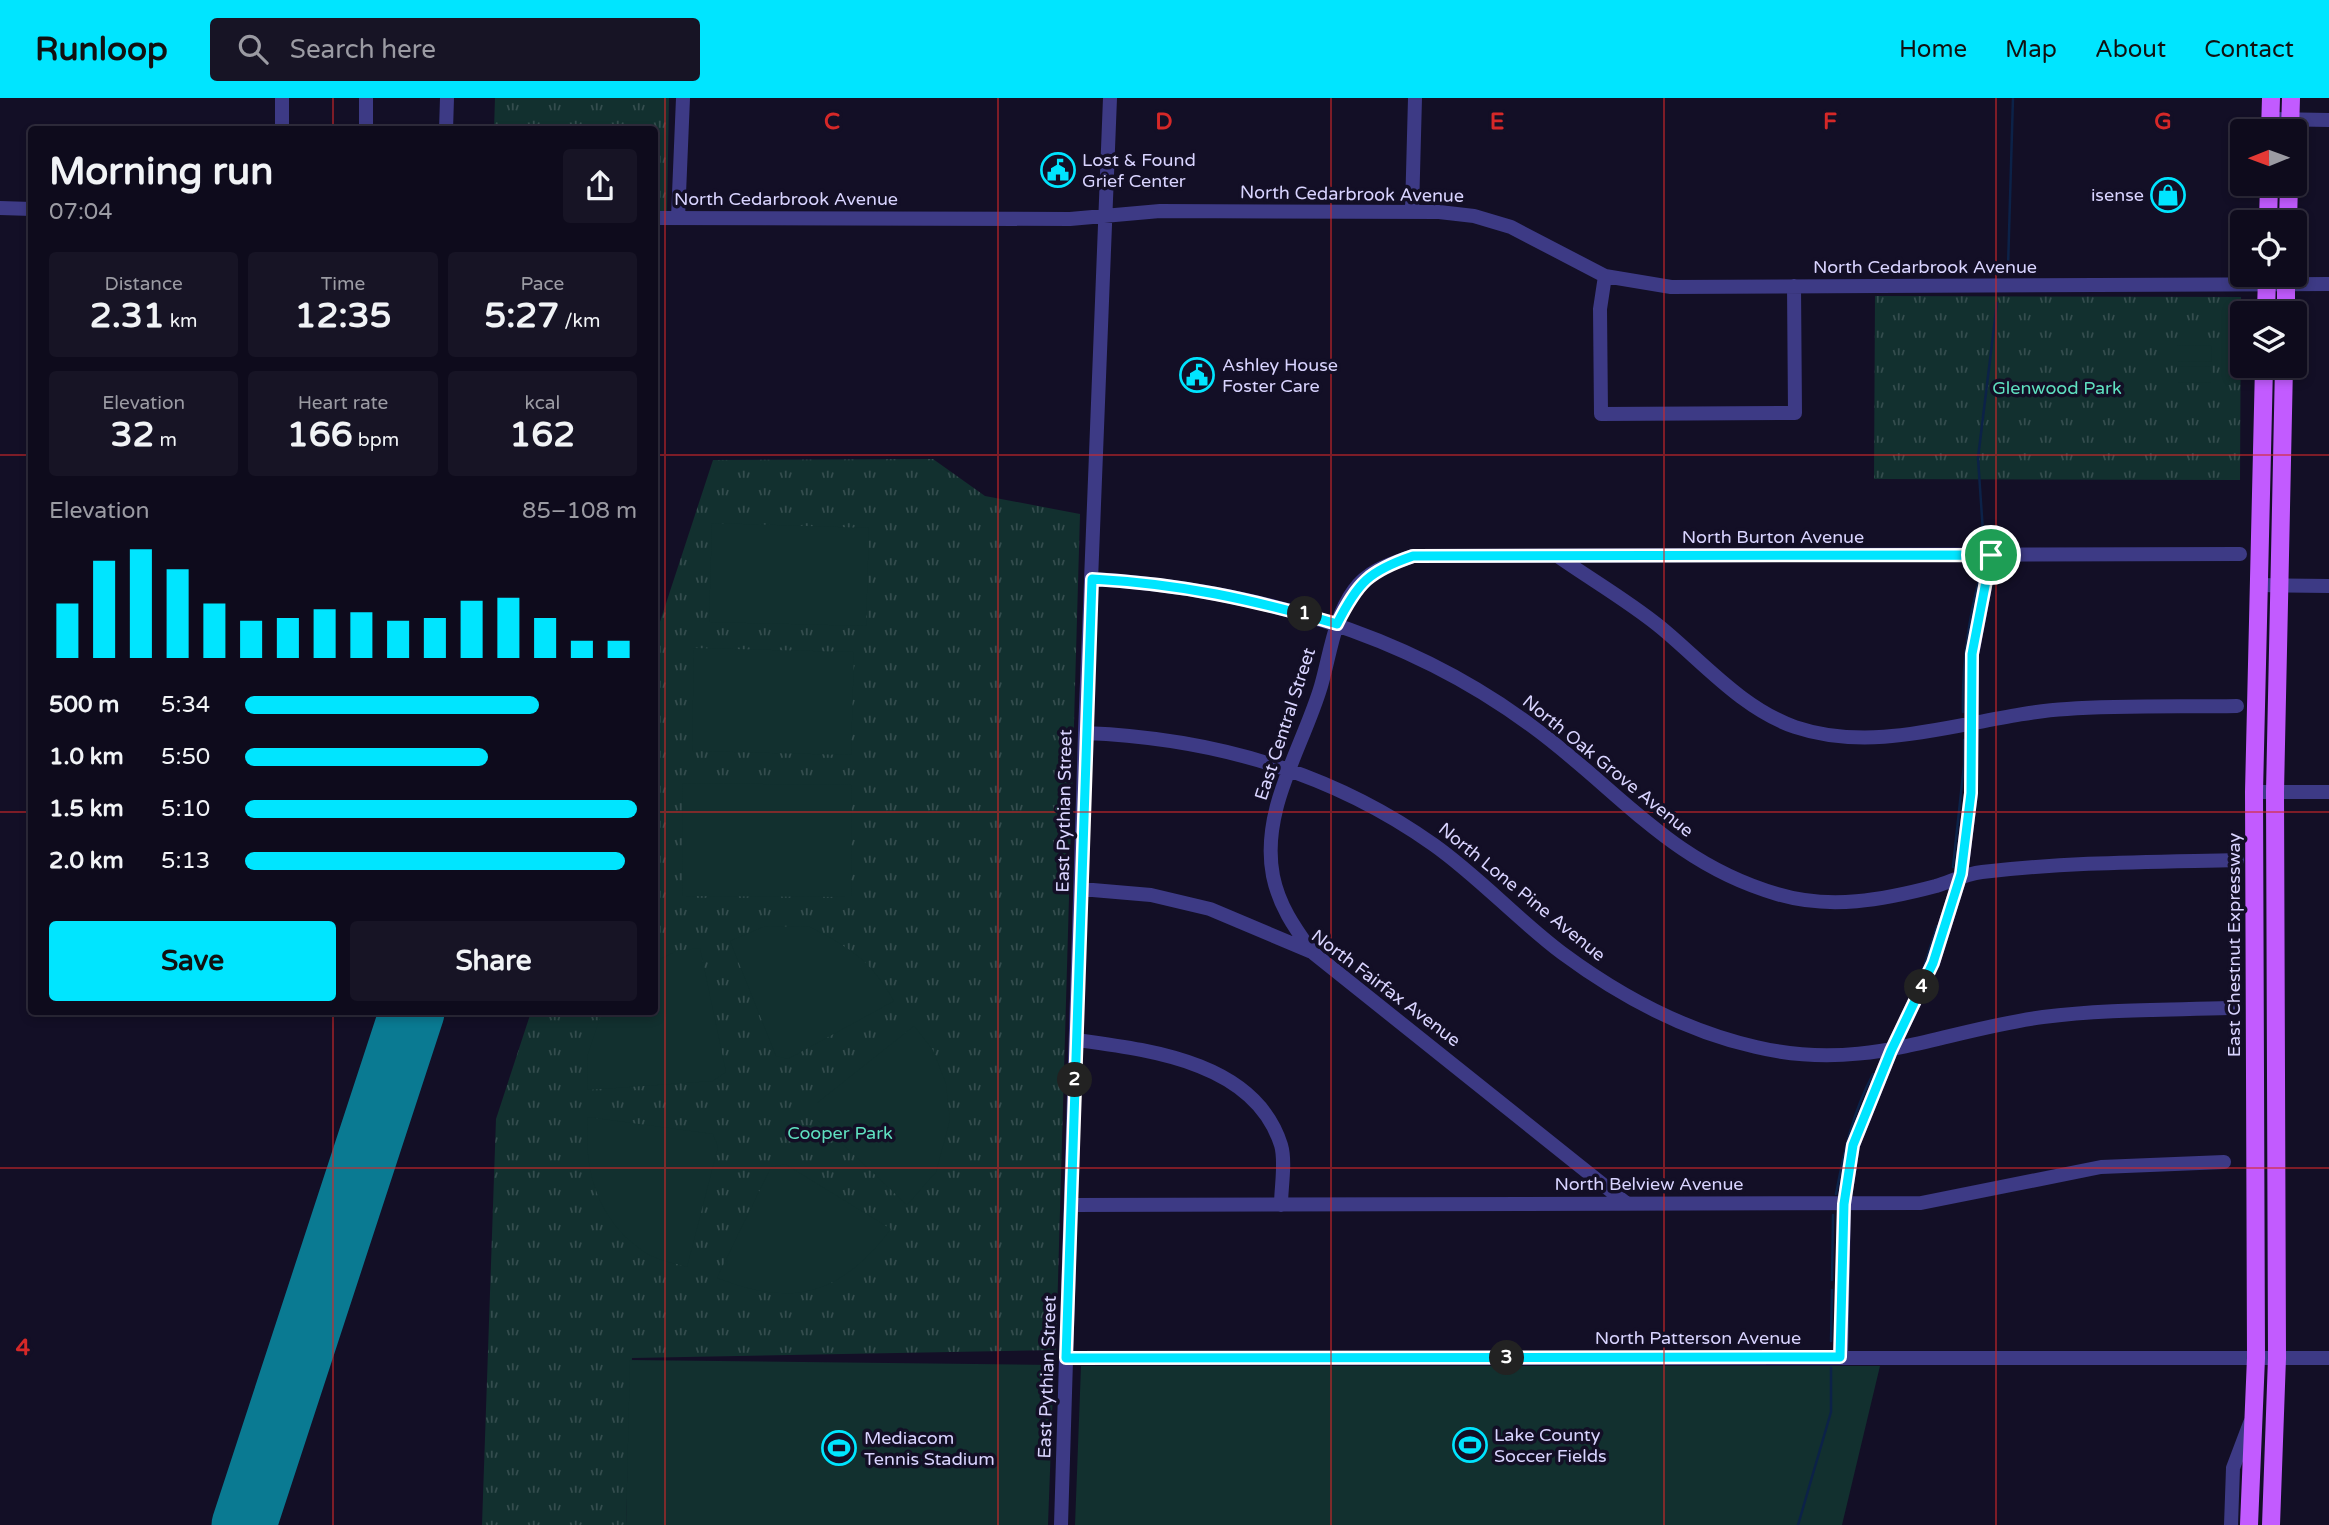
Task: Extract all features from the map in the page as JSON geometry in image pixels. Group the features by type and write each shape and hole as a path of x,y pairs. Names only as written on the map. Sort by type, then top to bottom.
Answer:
{"main road":[{"path":"2270,119 2271,98"},
{"path":"2290,119 2291,98"},
{"name":"East Chestnut Expressway","path":"2249,1525 2256,1358 2254,792 2264,378"},
{"path":"2271,1525 2277,1358 2276,792 2284,378"}],"street":[{"path":"282,98 282,126"},
{"path":"366,98 366,126"},
{"path":"446,126 447,98"},
{"path":"678,218 683,98"},
{"name":"East Pythian Street","path":"1061,1525 1085,733 1110,98"},
{"path":"1412,211 1415,98"},
{"path":"2307,123 2329,120"},
{"path":"0,208 28,209"},
{"name":"North Cedarbrook Avenue","path":"658,218 1070,219 1160,211 1412,211 1456,213 1492,221 1511,227 1605,276 1671,287 2230,280"},
{"path":"1605,276 1601,309 1601,414 1795,413 1794,286"},
{"name":"North Cedarbrook Avenue","path":"2307,282 2329,284"},
{"name":"North Burton Avenue","path":"1337,624 1354,590 1378,568 1413,556 2240,554"},
{"path":"1840,1357 1844,1204 1853,1145 1891,1051 1933,963 1961,874 1971,793 1972,654 1991,555"},
{"path":"1559,557 1658,625 1752,705 1795,727 1859,738 1908,735 1970,721 2066,709 2237,706"},
{"path":"1591,579 1596,557"},
{"name":"North Oak Grove Avenue","path":"1092,579 1159,583 1254,599 1337,624 1452,674 1534,727 1654,831 1707,867 1778,895 1831,904 1873,901 1940,885 1961,874 2047,864 2237,860"},
{"path":"2258,585 2329,586"},
{"name":"East Central Street","path":"1312,952 1285,914 1273,875 1273,823 1289,770 1320,689 1337,624"},
{"name":"North Lone Pine Avenue","path":"1085,733 1142,735 1219,747 1289,770 1373,804 1435,845 1560,952 1619,993 1687,1026 1757,1048 1831,1057 1891,1051 2040,1017 2100,1012 2229,1008"},
{"path":"2254,792 2329,792"},
{"name":"North Fairfax Avenue","path":"1082,889 1151,895 1210,909 1275,934 1312,952 1626,1203"},
{"path":"1275,934 1285,914"},
{"path":"1077,1040 1163,1054 1205,1070 1243,1089 1269,1119 1282,1147 1281,1205"},
{"name":"North Belview Avenue","path":"1071,1205 1844,1204 1947,1200 2045,1176 2101,1167 2224,1163"},
{"name":"North Patterson Avenue","path":"1066,1358 2329,1358"},
{"path":"2231,1525 2234,1468 2254,1412"}],"green space":[{"path":"495,98 669,98 667,211 658,211 658,126 494,126"},
{"name":"Glenwood Park","path":"1875,296 2241,297 2241,301 2230,301 2230,378 2241,378 2240,480 1874,479"},
{"path":"2177,345 2212,346 2211,362 2177,361"},
{"path":"2177,366 2211,367 2211,383 2177,382"},
{"name":"Cooper Park","path":"933,459 985,496 1080,514 1056,1350 632,1358 626,1525 482,1525 496,1119 530,1015 658,1015 658,628 713,460"},
{"path":"712,523 869,528 866,626 709,622"},
{"path":"694,648 854,652 851,755 692,751"},
{"path":"683,783 852,785 851,897 682,896"},
{"path":"808,926 858,956 877,975 894,1001 788,1059 776,1056 730,941 763,927"},
{"path":"700,948 726,1072 713,1081 588,1090 587,1057 601,1015 658,1015 658,960 676,951"},
{"path":"914,1026 933,1050 946,1084 950,1120 936,1172 907,1205 817,1120 817,1103"},
{"path":"588,1117 713,1134 718,1147 687,1267 646,1253 616,1226 605,1211 591,1176"},
{"path":"785,1164 891,1229 853,1269 814,1290 770,1292 717,1278 771,1167"},
{"name":"Mediacom Tennis Stadium","path":"630,1360 1054,1365 1048,1525 626,1525"},
{"name":"Lake County Soccer Fields","path":"1081,1366 1880,1366 1842,1525 1075,1525"}],"waterway":[{"path":"2008,267 2013,98"},
{"path":"1984,547 1978,458 1997,303"},
{"path":"1963,712 1967,642 1981,573"},
{"path":"1953,867 1964,765 1964,740"},
{"path":"1923,970 1937,926"},
{"path":"1836,1194 1850,1132 1873,1074"},
{"path":"1832,1280 1833,1215"},
{"path":"1831,1341 1832,1290"},
{"path":"1798,1525 1831,1412 1831,1368"}],"runway":[{"path":"244,1525 411,1015"}],"place":[{"name":"Lost & Found Grief Center","path":"1058,170"},
{"name":"isense","path":"2168,195"},
{"name":"Ashley House Foster Care","path":"1197,375"},
{"name":"Lake County Soccer Fields","path":"1470,1445"},
{"name":"Mediacom Tennis Stadium","path":"839,1448"}],"route":[{"path":"1991,555 1972,654 1971,793 1961,874 1933,963 1891,1051 1853,1145 1844,1204 1840,1357 1066,1358 1092,579 1159,583 1254,599 1337,624 1354,590 1378,568 1413,556 1991,555"}]}
